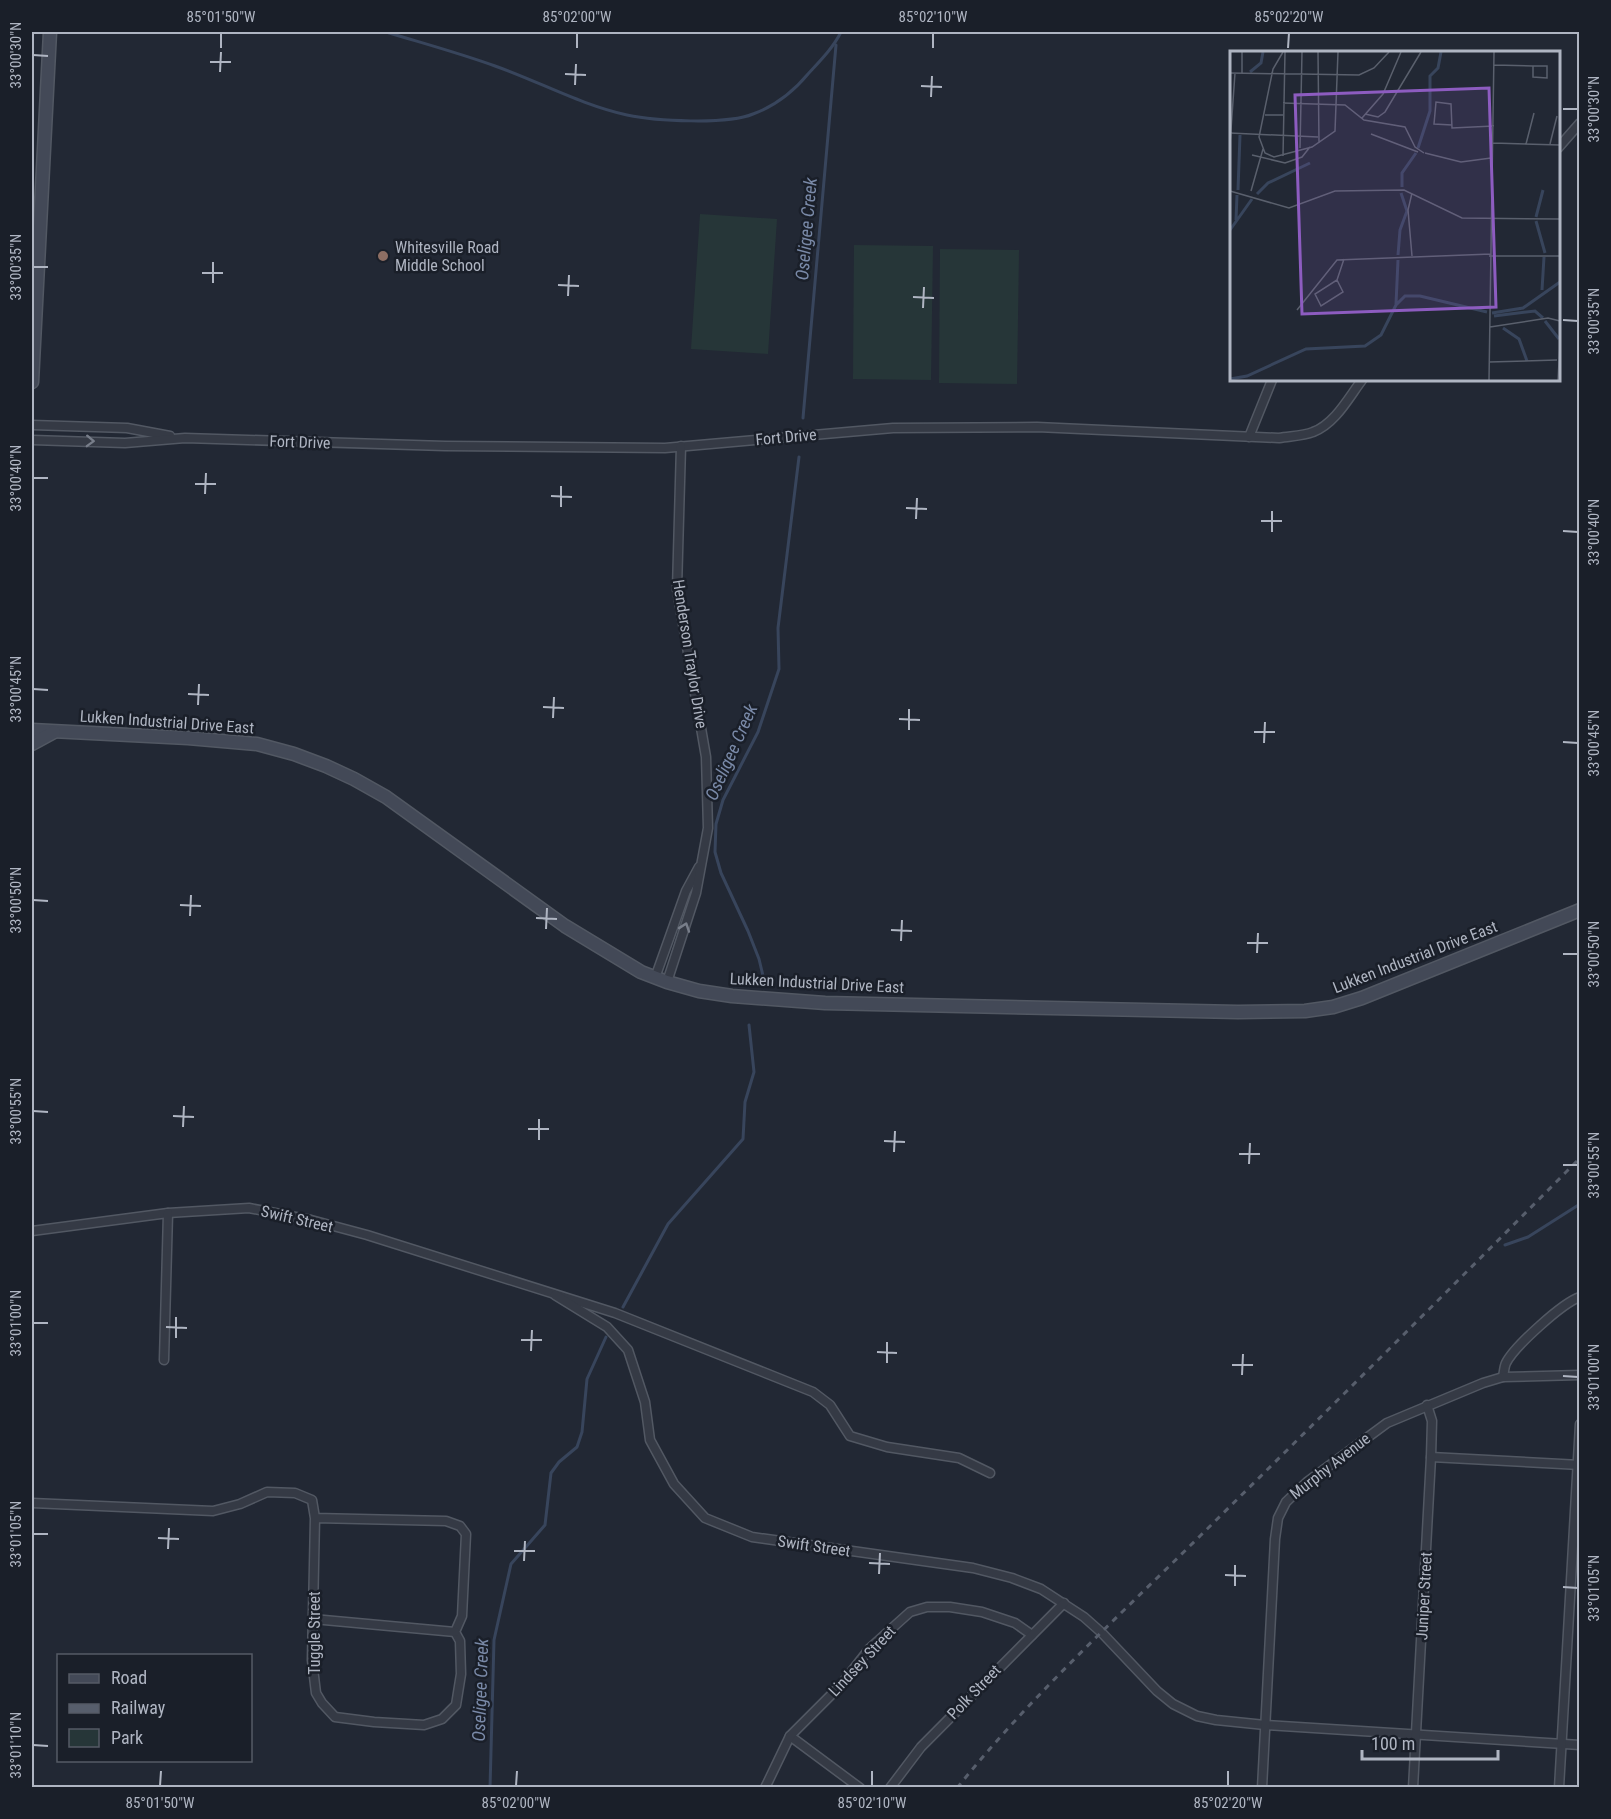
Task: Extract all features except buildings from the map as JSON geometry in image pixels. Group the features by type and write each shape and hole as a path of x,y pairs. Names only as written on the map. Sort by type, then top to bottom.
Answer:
{"main road":[{"path":"32,382 50,32"},
{"name":"Lukken Industrial Drive East","path":"32,730 257,744 326,766 386,797 565,926 641,972 661,980 715,994 825,1003 1238,1012 1305,1011 1333,1007 1362,998 1580,910"},
{"path":"32,744 56,731"}],"street":[{"path":"1560,146 1580,123"},
{"path":"1249,437 1272,381"},
{"name":"Fort Drive","path":"32,440 125,443 185,438 445,446 681,447 893,428 1037,427 1279,438 1312,432 1325,424 1340,409 1361,381"},
{"name":"Fort Drive","path":"32,425 127,429 185,438"},
{"name":"Henderson Traylor Drive","path":"661,980 686,891 702,862 708,828 706,757 676,589 681,447"},
{"name":"Swift Street","path":"32,1231 168,1213 249,1208 311,1220 368,1235 615,1313 813,1392 830,1406 850,1436 887,1447 959,1458 990,1473"},
{"path":"164,1360 168,1213"},
{"name":"Swift Street","path":"555,1294 607,1327 628,1350 645,1402 650,1440 674,1484 705,1518 752,1537 973,1568 1041,1588 1102,1633 1157,1691 1173,1704 1197,1716 1266,1725 1580,1744"},
{"path":"1503,1377 1506,1364 1515,1351 1570,1300 1580,1297"},
{"name":"Murphy Avenue","path":"1262,1788 1275,1539 1278,1518 1286,1502 1306,1482 1378,1428 1426,1405 1503,1377 1580,1375"},
{"name":"Juniper Street","path":"1413,1788 1431,1457 1432,1421 1426,1405"},
{"path":"1559,1788 1580,1424"},
{"path":"1431,1457 1578,1465"},
{"path":"32,1503 213,1511 240,1504 267,1492 295,1493 312,1500 315,1518"},
{"name":"Tuggle Street","path":"315,1518 446,1521 460,1526 466,1534 462,1616 455,1632 460,1641 461,1674 456,1705 442,1719 424,1725 335,1717 322,1703 316,1693 312,1660 315,1518"},
{"name":"Polk Street","path":"890,1788 921,1747 1064,1603"},
{"name":"Lindsey Street","path":"765,1788 790,1736 841,1684 870,1648 910,1612 927,1607 950,1607 982,1612 1015,1623 1032,1635"},
{"path":"313,1619 455,1632"},
{"path":"790,1736 860,1788"}],"green space":[{"path":"700,214 777,219 768,354 691,349"},
{"path":"854,245 933,246 931,380 853,379"},
{"path":"940,249 1019,250 1017,384 939,383"}],"waterway":[{"path":"386,32 495,66 610,111 639,117 691,121 741,117 761,111 776,103 802,81 830,49 841,32"},
{"name":"Oseligee Creek","path":"803,418 836,45"},
{"name":"Oseligee Creek","path":"764,980 748,931 721,873 715,852 716,824 723,800 758,732 779,669 778,628 799,457"},
{"name":"Oseligee Creek","path":"623,1307 668,1224 743,1139 745,1102 754,1072 749,1025"},
{"path":"1505,1245 1528,1237 1580,1204"},
{"name":"Oseligee Creek","path":"490,1788 494,1640 511,1564 545,1525 551,1473 559,1462 577,1447 582,1432 587,1379 606,1337"}],"railway":[{"path":"957,1788 1044,1690 1580,1158"}],"place":[{"name":"Whitesville Road Middle School","path":"383,256"}]}
